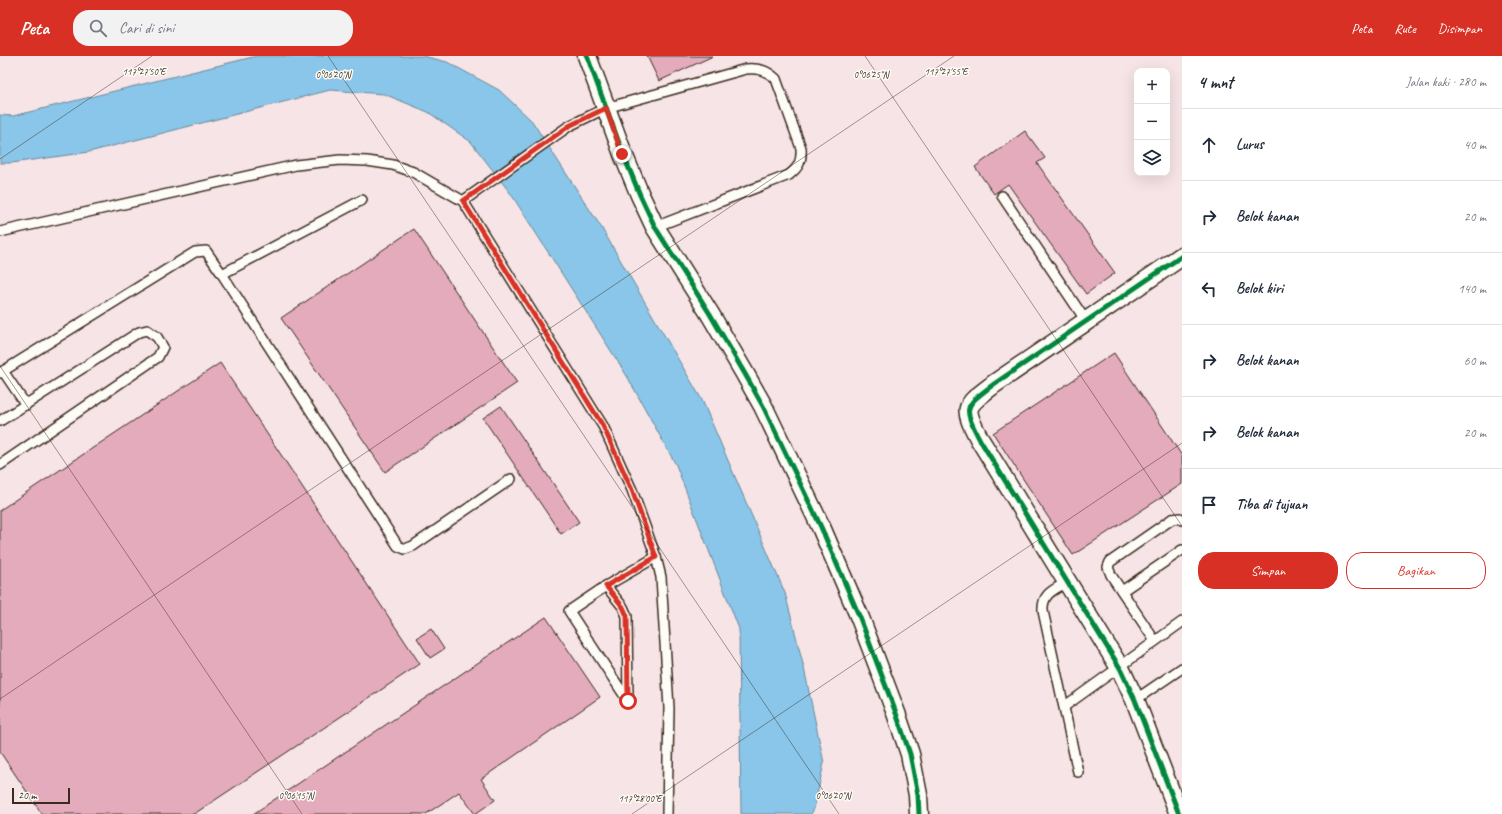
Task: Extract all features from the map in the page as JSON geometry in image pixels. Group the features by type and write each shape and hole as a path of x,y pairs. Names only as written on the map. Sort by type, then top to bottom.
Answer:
{"street":[{"path":"587,56 625,161 655,227 710,314 763,406 821,527 860,618 896,713 910,754 918,795 919,814"},
{"path":"1178,814 1135,700 1120,668 980,440 967,412 973,400 994,384 1182,256"},
{"path":"918,795 927,814"}],"lane":[{"path":"463,201 569,126 606,108 746,69 755,68 764,70 771,74 776,79 801,148 799,166 788,175 655,227"},
{"path":"0,232 296,165 340,160 367,161 393,165 413,172 463,201 603,426 632,490 656,557 661,577 669,708 667,814"},
{"path":"1002,196 1086,321"},
{"path":"222,274 362,200"},
{"path":"26,405 1,372 195,252 201,251 208,253 398,546 405,549 413,546 511,479"},
{"path":"0,421 139,332 147,330 158,337 163,347 158,357 0,465"},
{"path":"1155,641 1111,575 1108,567 1110,562 1172,519 1180,518 1182,520"},
{"path":"1122,591 1182,550"},
{"path":"606,586 623,607 627,616 628,701 569,611 606,586 656,557"},
{"path":"1067,582 1047,594 1043,602 1043,611 1065,706 1078,772"},
{"path":"1065,706 1120,668 1182,622"},
{"path":"1135,700 1182,668"}],"water":[{"path":"257,56 423,56 447,62 499,90 532,121 601,227 702,400 785,593 804,668 824,763 814,809 811,814 741,814 739,629 676,465 627,376 511,194 471,142 428,112 384,94 330,90 89,152 12,163 0,163 0,115 13,116"}],"building":[{"path":"647,56 713,56 659,81"},
{"path":"1025,131 1045,158 1037,163 1115,273 1086,294 1008,184 994,194 975,167"},
{"path":"414,229 517,383 385,472 281,318"},
{"path":"1114,353 1182,456 1182,484 1073,555 993,433"},
{"path":"220,363 420,664 194,814 42,814 0,752 0,510"},
{"path":"501,406 579,522 561,534 483,418"},
{"path":"546,617 600,697 481,779 495,800 475,814 459,792 426,814 253,814"},
{"path":"431,629 444,649 430,658 417,638"}],"cycle path":[{"path":"587,56 623,154 655,227 710,314 763,406 821,527 860,618 896,713 910,754 918,795 919,814"},
{"path":"1179,814 1135,700 1120,668 980,440 970,420 969,408 977,398 994,384 1182,256"}],"route":[{"path":"622,154 606,108 569,126 463,201 603,426 632,490 656,557 606,586 623,607 627,616 628,701"}]}
